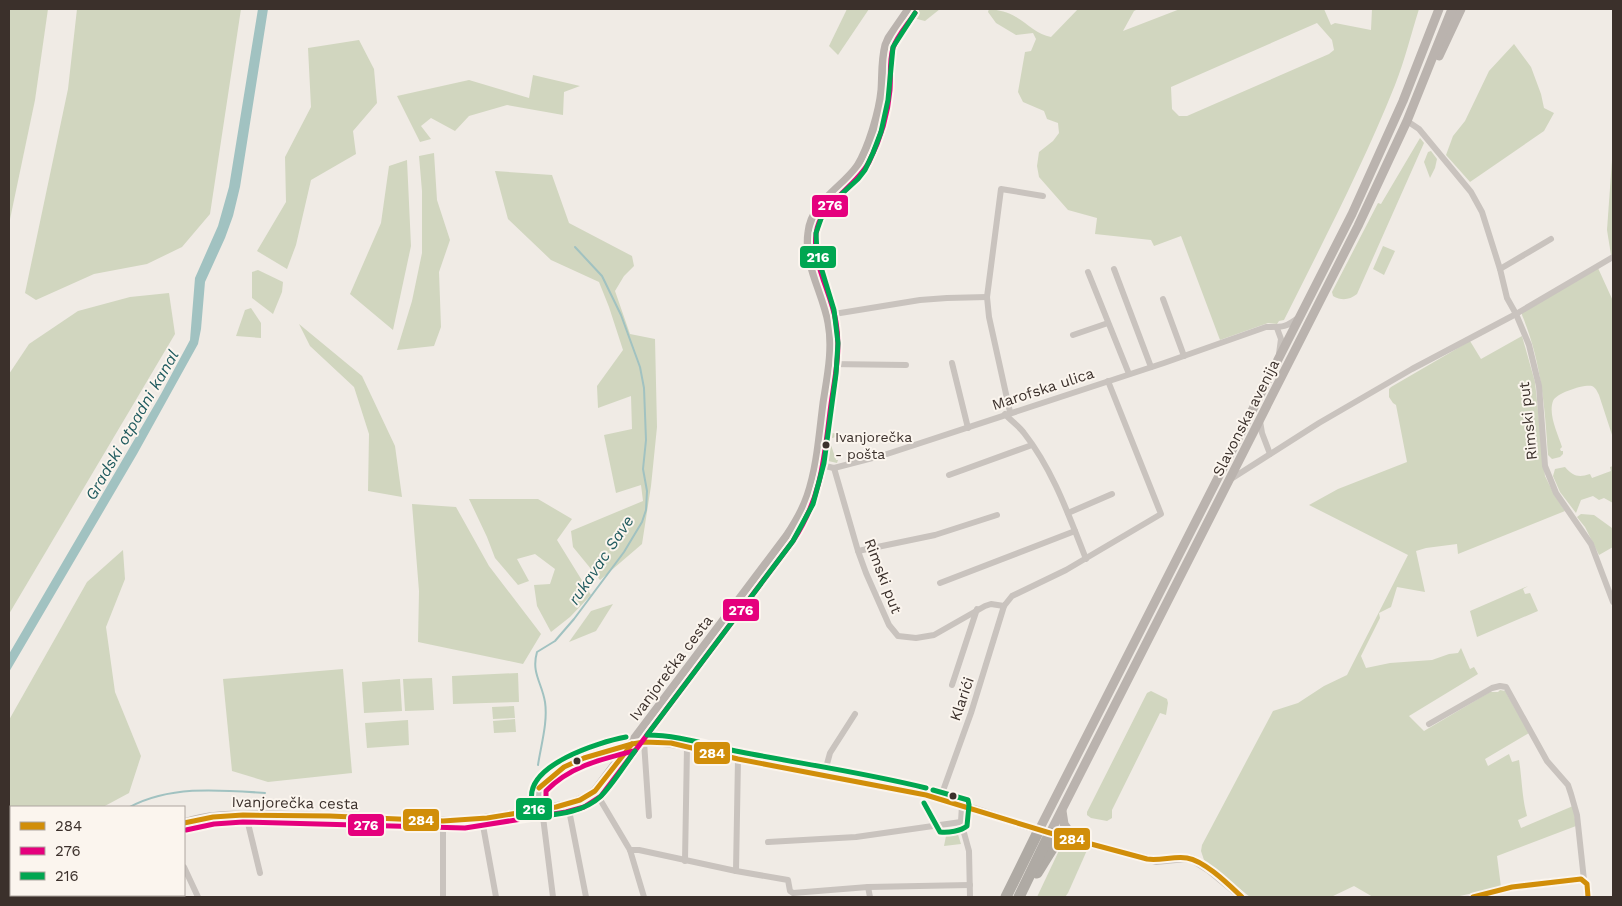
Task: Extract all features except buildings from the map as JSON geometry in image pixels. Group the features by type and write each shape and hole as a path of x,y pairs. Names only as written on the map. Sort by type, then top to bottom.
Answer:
{"highway":[{"path":"1021,892 1044,832"},
{"path":"1006,897 1044,832"},
{"path":"1021,892 1037,874 1057,841 1069,838"}],"main road":[{"name":"Ivanjorečka cesta","path":"185,823 196,819 226,815 297,815 443,821 482,820 568,805 588,797 595,790 632,744 792,528 806,504 816,464 831,342 828,315 809,256 808,240 811,222 824,201 851,174 861,160 880,103 888,38 909,9"},
{"name":"Slavonska avenija","path":"1044,832 1368,181 1403,101 1438,9"},
{"name":"Slavonska avenija","path":"1044,832 1062,810 1358,226 1407,121 1452,9"},
{"path":"1424,80 1440,54 1461,9"},
{"path":"1062,810 1069,838"}],"street":[{"name":"Rimski put","path":"1407,121 1419,129 1471,192 1482,212 1507,298 1529,345 1539,386 1545,466 1556,493 1591,544 1613,602"},
{"path":"1043,196 1001,189 987,297 989,317 1008,413 1024,432 1051,478 1068,513 1086,558"},
{"path":"1500,269 1551,239"},
{"path":"1230,479 1319,423 1412,369 1516,314 1613,257"},
{"path":"1114,269 1151,367"},
{"path":"1088,272 1128,374"},
{"path":"828,315 920,300 987,297"},
{"path":"1163,299 1184,356"},
{"name":"Marofska ulica","path":"816,464 834,468 884,455 1008,413 1108,382 1266,327 1277,328 1287,326 1300,317"},
{"path":"1073,336 1108,323"},
{"path":"1277,328 1281,339 1278,359"},
{"path":"952,363 968,428"},
{"path":"829,364 906,365"},
{"path":"1004,606 1012,596 1066,570 1161,514 1108,382"},
{"path":"1260,421 1262,433 1270,454"},
{"path":"949,475 1032,445"},
{"name":"Rimski put","path":"834,468 858,551 889,625 898,636 916,638 934,635 977,609 991,604 1004,606"},
{"path":"1068,513 1112,494"},
{"path":"858,551 935,535 998,515"},
{"path":"940,583 1075,531"},
{"name":"Klarići","path":"940,799 974,704 1004,606"},
{"path":"952,684 977,609"},
{"path":"1430,724 1492,688 1506,687 1547,761 1568,785 1572,794 1577,815 1584,880 1587,884 1588,897"},
{"path":"824,774 830,753 855,714"},
{"path":"644,742 648,816"},
{"path":"553,897 542,809 539,801 539,788 572,762 644,742 671,743 738,759 824,774 940,799 1044,832 1156,861 1192,859 1208,869 1242,897"},
{"path":"685,861 687,747"},
{"path":"736,872 738,759"},
{"path":"595,790 630,850 644,897"},
{"path":"568,805 586,897"},
{"path":"962,805 961,822 969,851 970,897"},
{"path":"246,815 260,873"},
{"path":"482,820 496,897"},
{"path":"443,821 443,897"},
{"path":"768,842 856,836 961,822"},
{"path":"630,850 639,850 736,872 788,880 790,891 793,893 815,894 868,887 970,885"},
{"path":"185,869 198,897"},
{"path":"1473,897 1512,887 1573,879 1584,880"},
{"path":"868,887 870,897"}],"green space":[{"path":"9,9 48,9 35,100 9,224"},
{"path":"77,9 241,9 210,214 182,247 147,264 94,274 36,300 25,293 68,89"},
{"path":"847,9 869,9 838,55 829,46"},
{"path":"920,9 940,9 925,21 913,18"},
{"path":"989,9 1010,14 1037,32 1051,37 1078,9 1138,9 1134,11 1123,31 1180,9 1324,9 1331,25 1335,23 1371,30 1372,9 1419,9 1402,66 1383,115 1284,320 1279,321 1277,324 1268,323 1220,340 1181,236 1154,246 1151,240 1095,234 1097,218 1068,210 1039,177 1037,166 1039,152 1053,141 1059,133 1058,123 1047,119 1044,111 1023,102 1018,92 1025,52 1031,51 1036,39 1033,33 1016,35 996,23 988,12","holes":["1317,23 1332,40 1334,50 1329,54 1187,116 1179,116 1172,109 1171,87"]},
{"path":"359,40 374,69 377,103 353,131 356,154 311,180 296,245 287,269 257,251 286,202 285,157 311,107 308,48"},
{"path":"1514,44 1531,67 1544,108 1554,113 1544,131 1470,182 1446,155 1453,136 1465,121 1489,71"},
{"path":"533,75 580,86 564,92 563,115 507,105 469,116 455,131 431,118 421,126 431,139 420,142 397,96 469,80 529,98"},
{"path":"1420,138 1424,143 1357,294 1345,299 1333,296 1332,292 1378,203 1381,204"},
{"path":"1613,146 1613,254 1611,255 1607,230"},
{"path":"1431,151 1437,159 1430,178 1424,162 1428,152"},
{"path":"434,153 437,200 450,240 439,272 441,327 434,346 397,350 412,301 422,253 422,191 419,156"},
{"path":"407,160 411,246 393,330 350,294 381,223 389,166"},
{"path":"495,171 552,175 569,223 632,256 634,266 624,276 615,291 630,334 655,339 657,427 651,486 642,544 600,580 573,547 571,531 643,501 641,485 616,493 604,435 632,429 631,396 598,408 597,386 623,350 599,282 551,260 508,219"},
{"path":"1383,246 1395,251 1384,275 1373,269"},
{"path":"1598,268 1613,301 1613,438 1599,395 1595,389 1592,386 1583,386 1571,390 1559,395 1553,401 1553,418 1562,447 1560,449 1563,451 1563,454 1552,459 1548,455 1538,366 1522,313"},
{"path":"258,270 283,282 282,292 273,314 252,298 252,272"},
{"path":"169,293 175,334 9,614 9,374 29,344 78,311 130,297"},
{"path":"251,308 261,323 261,338 236,336 245,310"},
{"path":"299,324 362,376 395,446 402,497 368,491 369,434 354,387 310,346"},
{"path":"1522,336 1535,382 1545,476 1565,511 1458,554 1457,544 1416,551 1425,592 1397,587 1391,607 1379,613 1380,618 1361,656 1366,668 1390,663 1432,660 1458,653 1461,648 1470,669 1474,667 1478,674 1409,716 1424,731 1490,692 1505,691 1529,733 1485,759 1488,766 1509,754 1512,762 1519,760 1527,816 1518,820 1521,828 1573,806 1576,826 1497,856 1501,887 1455,897 1373,897 1354,886 1331,897 1250,897 1204,860 1201,851 1202,845 1273,711 1298,703 1324,686 1347,675 1408,555 1309,505 1338,489 1407,462 1396,405 1389,397 1389,389 1391,387 1470,341 1481,359"},
{"path":"826,432 838,434 839,436 829,439 836,460 838,460 837,463 824,460"},
{"path":"1613,466 1613,503 1604,498 1599,500 1593,496 1581,500 1576,513 1560,492 1553,476 1555,469 1565,467 1576,475 1590,474 1592,478 1611,471 1610,467"},
{"path":"469,499 538,499 572,519 557,540 591,595 570,617 551,632 537,606 534,585 550,584 555,569 535,554 517,559 529,581 518,585 495,558"},
{"path":"412,504 456,507 489,566 541,634 523,664 418,642 419,591"},
{"path":"1581,514 1594,515 1612,528 1613,547 1599,555 1585,527 1577,517"},
{"path":"123,550 125,579 106,627 115,692 141,756 129,793 105,806 10,806 10,896 49,897 9,897 9,720 87,582"},
{"path":"1528,586 1523,589 1525,594 1530,593 1538,611 1477,637 1470,611"},
{"path":"613,604 596,631 569,642 591,611"},
{"path":"343,669 352,773 268,782 232,771 223,679"},
{"path":"518,673 519,702 453,704 452,676"},
{"path":"432,678 434,710 405,711 403,679"},
{"path":"400,679 402,711 364,713 362,682"},
{"path":"1151,691 1167,699 1166,715 1160,713 1112,810 1112,818 1107,821 1091,818 1087,815 1087,812 1147,693"},
{"path":"514,706 515,718 493,719 492,707"},
{"path":"515,719 516,732 494,733 493,721"},
{"path":"408,720 409,745 367,748 365,723"},
{"path":"956,828 961,844 944,846 946,836 944,829"},
{"path":"1063,842 1088,848 1068,893 1065,897 1037,897"}],"water":[{"path":"258,9 268,9 240,187 225,238 205,282 198,344 137,454 9,672 9,654 161,394 190,340 195,278 218,226 229,187"}],"waterway":[{"name":"rukavac Save","path":"538,765 546,710 544,695 535,666 537,652 555,641 574,619 624,552 642,522 646,510 647,491 643,469 646,440 644,388 640,367 621,315 602,276 575,247"},
{"name":"rukavac Save","path":"132,806 162,795 179,792 214,790 265,793"}],"transit line":[{"name":"276","path":"186,830 214,824 243,822 465,828 566,812 584,807 601,796 793,541 811,508 824,458 838,353 834,311 819,267 816,234 824,213 863,172 873,154 883,127 887,108 893,48 915,13"},
{"name":"216","path":"915,13 893,47 888,100 881,132 873,153 865,170 858,179 834,201 822,216 816,233 817,254 834,310 838,343 836,374 824,463 813,504 793,541 647,735 683,739 926,788"},
{"name":"216","path":"626,737 583,750 566,757 552,766 540,777 533,788 532,801 535,810 542,816 557,814 580,809 594,802 609,787 635,751"},
{"name":"284","path":"539,788 564,767 584,758 632,744 644,742 671,743 738,759 926,795 1050,833 1147,859 1187,858 1209,868 1242,897"},
{"name":"284","path":"185,823 213,817 243,815 330,816 443,821 487,818 556,807 580,800 595,791 632,744"},
{"name":"276","path":"549,806 546,800 546,791 565,775 587,765 634,751"},
{"name":"216","path":"924,803 940,832 954,831 967,826 968,800 933,790"},
{"name":"284","path":"1473,897 1512,887 1581,879 1587,884 1588,897"}],"place":[{"name":"Ivanjorečka - pošta","path":"826,445"}],"water label":[{"name":"Gradski otpadni kanal","path":"132,425"}]}
